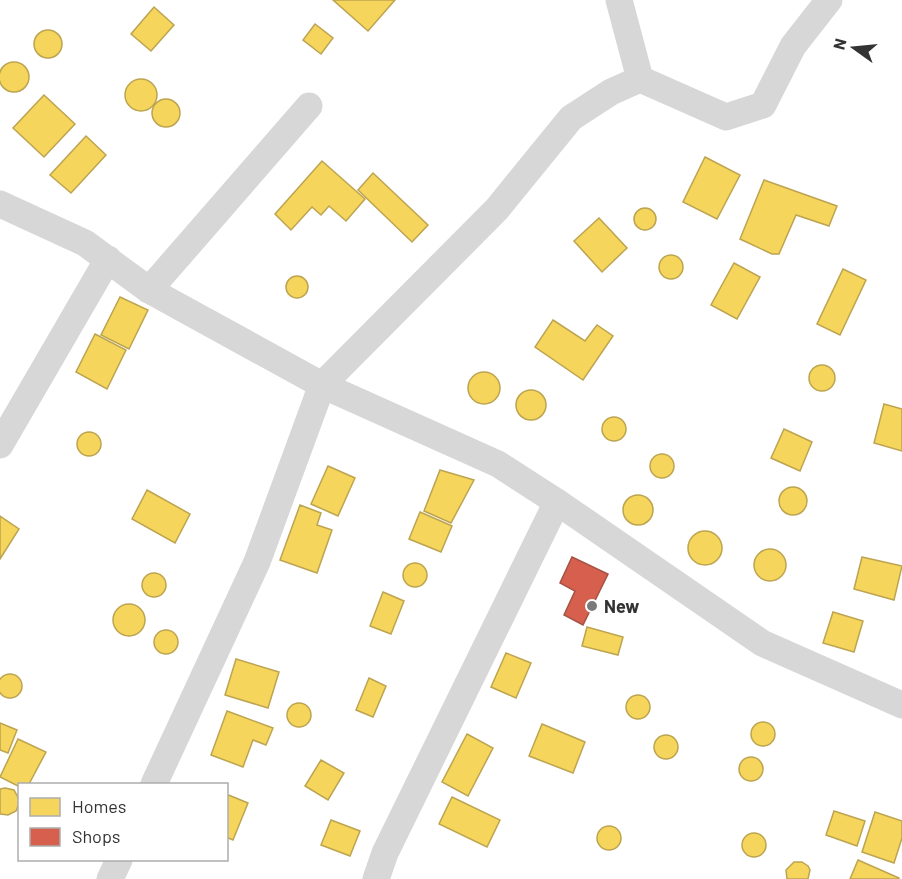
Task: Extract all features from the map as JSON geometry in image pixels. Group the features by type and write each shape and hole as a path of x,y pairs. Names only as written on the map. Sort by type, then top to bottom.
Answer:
{"street":[{"path":"619,0 640,79"},
{"path":"154,783 257,562 322,385 497,209 571,118 610,92 640,79 726,117 763,105 793,46 829,0"},
{"path":"149,290 309,106"},
{"path":"0,204 85,243 149,290 322,385 498,464 762,643 902,705"},
{"path":"0,445 108,259"},
{"path":"376,879 390,842 557,502"},
{"path":"110,879 119,861"}],"building: Homes":[{"path":"333,0 395,0 368,31"},
{"path":"154,7 174,25 151,51 131,34"},
{"path":"315,24 333,38 321,54 303,40"},
{"path":"48,30 58,34 62,44 58,54 48,58 38,54 34,44 38,34"},
{"path":"14,62 25,66 29,77 25,88 14,92 3,88 -1,77 3,66"},
{"path":"141,79 152,84 157,95 152,106 141,111 130,106 125,95 130,84"},
{"path":"44,95 75,124 44,157 13,128"},
{"path":"166,99 176,103 180,113 176,123 166,127 156,123 152,113 156,103"},
{"path":"86,136 106,155 71,193 50,175"},
{"path":"705,157 740,175 717,219 683,202"},
{"path":"322,161 365,199 346,221 329,206 321,215 312,207 291,230 275,214"},
{"path":"373,173 428,225 412,242 358,190"},
{"path":"764,180 837,206 829,226 796,215 779,254 772,254 740,239"},
{"path":"645,208 653,211 656,219 653,227 645,230 637,227 634,219 637,211"},
{"path":"599,218 627,248 602,272 574,241"},
{"path":"671,255 679,259 683,267 679,275 671,279 663,275 659,267 663,259"},
{"path":"734,263 760,277 737,319 711,305"},
{"path":"843,269 866,280 840,335 817,324"},
{"path":"297,276 305,279 308,287 305,295 297,298 289,295 286,287 289,279"},
{"path":"120,297 148,310 129,349 101,335"},
{"path":"553,320 585,341 597,325 613,336 583,380 535,347"},
{"path":"95,334 126,350 107,389 76,372"},
{"path":"822,365 831,369 835,378 831,387 822,391 813,387 809,378 813,369"},
{"path":"484,372 495,377 500,388 495,399 484,404 473,399 468,388 473,377"},
{"path":"531,390 541,395 546,405 541,415 531,420 521,415 516,405 521,395"},
{"path":"884,404 902,409 902,451 874,443"},
{"path":"614,417 619,418 625,424 625,434 619,440 614,441 609,440 603,434 602,429 603,424 609,418"},
{"path":"784,429 812,442 800,471 771,458"},
{"path":"89,432 98,435 101,444 98,453 89,456 80,453 77,444 80,435"},
{"path":"662,454 667,455 673,461 673,471 667,477 662,478 657,477 651,471 650,466 651,461 657,455"},
{"path":"328,466 355,478 338,516 311,504"},
{"path":"440,470 474,480 451,523 424,511"},
{"path":"793,487 803,491 807,501 803,511 793,515 783,511 779,501 783,491"},
{"path":"147,490 190,514 175,543 132,519"},
{"path":"638,495 644,496 652,504 652,516 644,524 638,525 632,524 624,516 623,510 624,504 632,496"},
{"path":"300,505 321,513 317,525 332,530 317,573 280,560"},
{"path":"420,512 452,526 441,552 409,539"},
{"path":"0,516 19,529 0,559"},
{"path":"705,531 717,536 722,548 717,560 705,565 693,560 688,548 693,536"},
{"path":"770,549 781,554 786,565 781,576 770,581 759,576 754,565 759,554"},
{"path":"862,557 902,566 894,600 854,589"},
{"path":"415,563 424,566 427,575 424,584 415,587 406,584 403,575 406,566"},
{"path":"154,573 163,576 166,585 163,594 154,597 145,594 142,585 145,576"},
{"path":"383,592 404,601 391,634 370,626"},
{"path":"129,604 141,608 145,620 141,632 129,636 117,632 113,620 117,608"},
{"path":"833,612 863,621 854,652 823,643"},
{"path":"587,627 623,637 618,655 582,646"},
{"path":"166,630 175,633 178,642 175,651 166,654 157,651 154,642 157,633"},
{"path":"506,653 531,663 516,698 491,687"},
{"path":"236,659 279,672 268,708 225,695"},
{"path":"5,675 15,675 21,681 21,691 15,697 5,697 -1,691 -1,681"},
{"path":"369,678 386,686 373,717 356,710"},
{"path":"638,695 647,698 650,707 647,716 638,719 629,716 626,707 629,698"},
{"path":"299,703 308,706 311,715 308,724 299,727 290,724 287,715 290,706"},
{"path":"227,711 273,728 266,745 253,740 243,767 211,755"},
{"path":"763,722 772,725 775,734 772,743 763,746 754,743 751,734 754,725"},
{"path":"0,723 17,730 8,753 0,750"},
{"path":"542,724 585,742 573,773 529,756"},
{"path":"467,734 493,748 468,796 442,782"},
{"path":"666,735 675,738 678,747 675,756 666,759 657,756 654,747 657,738"},
{"path":"18,739 46,752 30,783 18,783 18,786 0,777"},
{"path":"751,757 760,760 763,769 760,778 751,781 742,778 739,769 742,760"},
{"path":"321,760 344,773 328,800 305,786"},
{"path":"0,789 14,790 18,797 16,811 8,815 0,814"},
{"path":"228,795 248,803 233,840 228,838"},
{"path":"452,797 500,820 487,847 439,824"},
{"path":"834,811 865,821 857,846 826,835"},
{"path":"875,812 902,821 902,838 894,863 862,852"},
{"path":"331,820 360,831 350,856 321,845"},
{"path":"609,826 618,829 621,838 618,847 609,850 600,847 597,838 600,829"},
{"path":"754,833 763,836 766,845 763,854 754,857 745,854 742,845 745,836"},
{"path":"858,860 899,878 899,879 850,879"},
{"path":"794,862 802,862 808,866 810,870 808,879 787,879 786,870"}],"building: Shops":[{"path":"572,557 608,574 583,625 564,615 575,591 560,583"}],"place":[{"name":"New","path":"592,606"}]}
